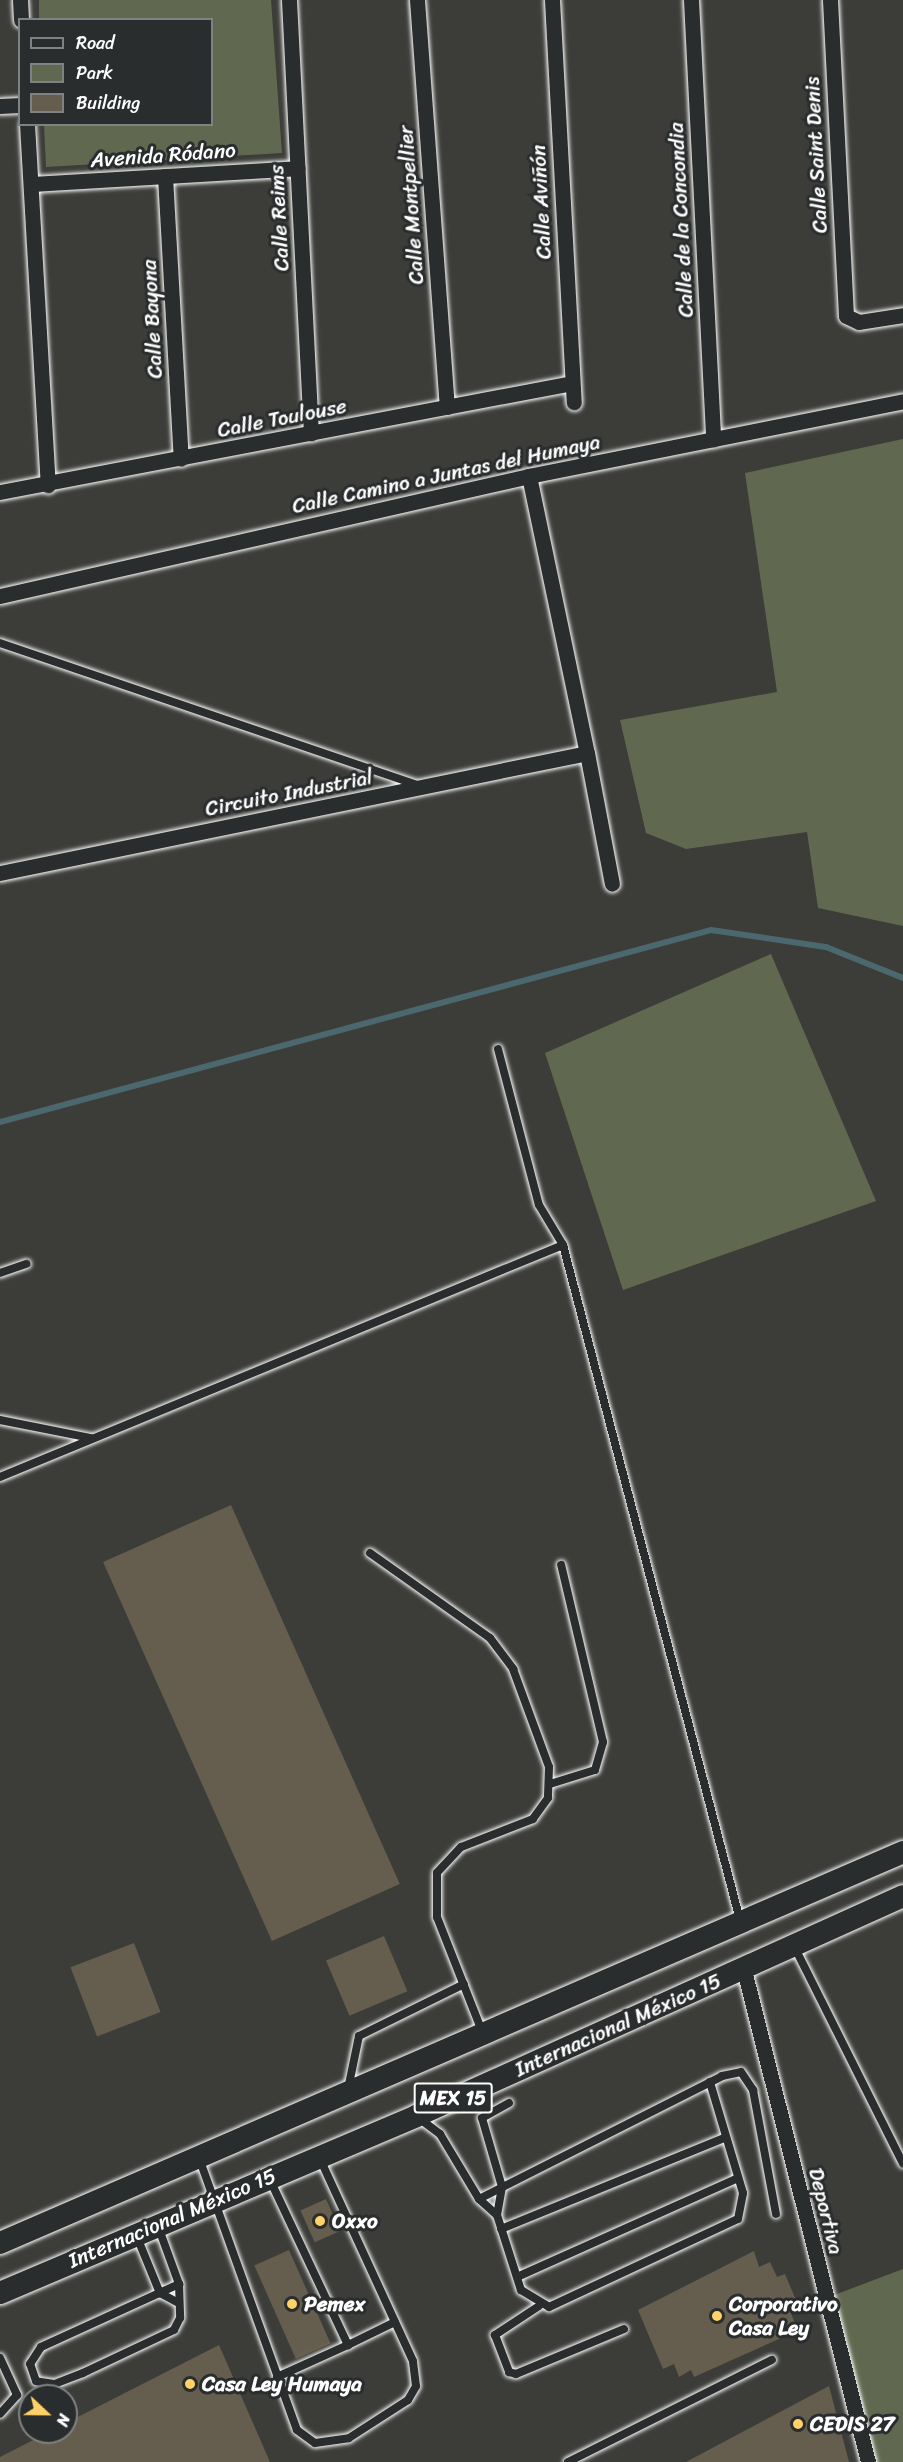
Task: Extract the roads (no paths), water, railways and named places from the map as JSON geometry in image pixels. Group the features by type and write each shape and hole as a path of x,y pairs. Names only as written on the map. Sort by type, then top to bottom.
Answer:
{"main road":[{"path":"810,1892 903,1836"},
{"name":"MEX 15","path":"0,2243 348,2089 903,1852"},
{"name":"Internacional México 15","path":"0,2293 213,2199 416,2116 744,1970 903,1896"}],"street":[{"path":"20,0 21,18"},
{"name":"Calle Reims","path":"289,0 311,433"},
{"name":"Calle Montpellier","path":"417,0 447,407"},
{"name":"Calle Aviñón","path":"552,0 574,402"},
{"name":"Calle de la Concondia","path":"691,0 713,438"},
{"name":"Calle Saint Denis","path":"830,0 844,308 846,316 859,322 903,315"},
{"path":"0,106 18,105"},
{"path":"27,126 48,485"},
{"name":"Avenida Ródano","path":"30,184 298,168"},
{"name":"Calle Bayona","path":"165,176 181,459"},
{"name":"Calle Toulouse","path":"0,492 48,485 572,383"},
{"name":"Calle Camino a Juntas del Humaya","path":"0,596 529,476 903,401"},
{"path":"529,476 612,884"},
{"name":"Circuito Industrial","path":"0,873 587,753"},
{"name":"Deportiva","path":"744,1970 868,2462"}],"lane":[{"path":"0,643 423,788"},
{"path":"498,1049 539,1205 563,1245 740,1921"},
{"path":"0,1477 563,1245"},
{"path":"0,1273 26,1264"},
{"path":"0,1419 93,1438"},
{"path":"370,1553 490,1638 513,1669 534,1716 550,1784 544,1808 533,1819 461,1847 437,1873 437,1917 483,2031"},
{"path":"550,1784 595,1770 603,1742 561,1565"},
{"path":"795,1946 903,2164"},
{"path":"348,2089 359,2036 464,1984"},
{"path":"479,2199 710,2082 736,2073 748,2078 776,2214"},
{"path":"624,2329 516,2374 509,2372 495,2335 539,2306 572,2297 738,2219 743,2193 710,2082"},
{"path":"509,2103 482,2118 502,2187 497,2215 501,2229 517,2277 528,2299 539,2306"},
{"path":"416,2116 440,2134 479,2199 497,2215"},
{"path":"501,2229 726,2137"},
{"path":"199,2156 277,2377 305,2439 324,2443 349,2438 401,2405 416,2386 413,2361 319,2156"},
{"path":"268,2176 348,2345"},
{"path":"517,2277 738,2178"},
{"path":"157,2224 179,2284 177,2302 180,2318 161,2338 54,2384 36,2381 30,2364 41,2347 179,2284"},
{"path":"135,2233 160,2293 177,2302"},
{"path":"277,2377 395,2322"},
{"path":"568,2462 772,2360"},
{"path":"0,2414 17,2395 1,2362"}],"waterway":[{"path":"0,1122 711,930 826,947 903,978"}],"place":[{"name":"Oxxo","path":"320,2221"},
{"name":"Pemex","path":"292,2304"},
{"name":"Corporativo Casa Ley","path":"717,2316"},
{"name":"Casa Ley Humaya","path":"190,2384"},
{"name":"CEDIS 27","path":"798,2424"}]}
